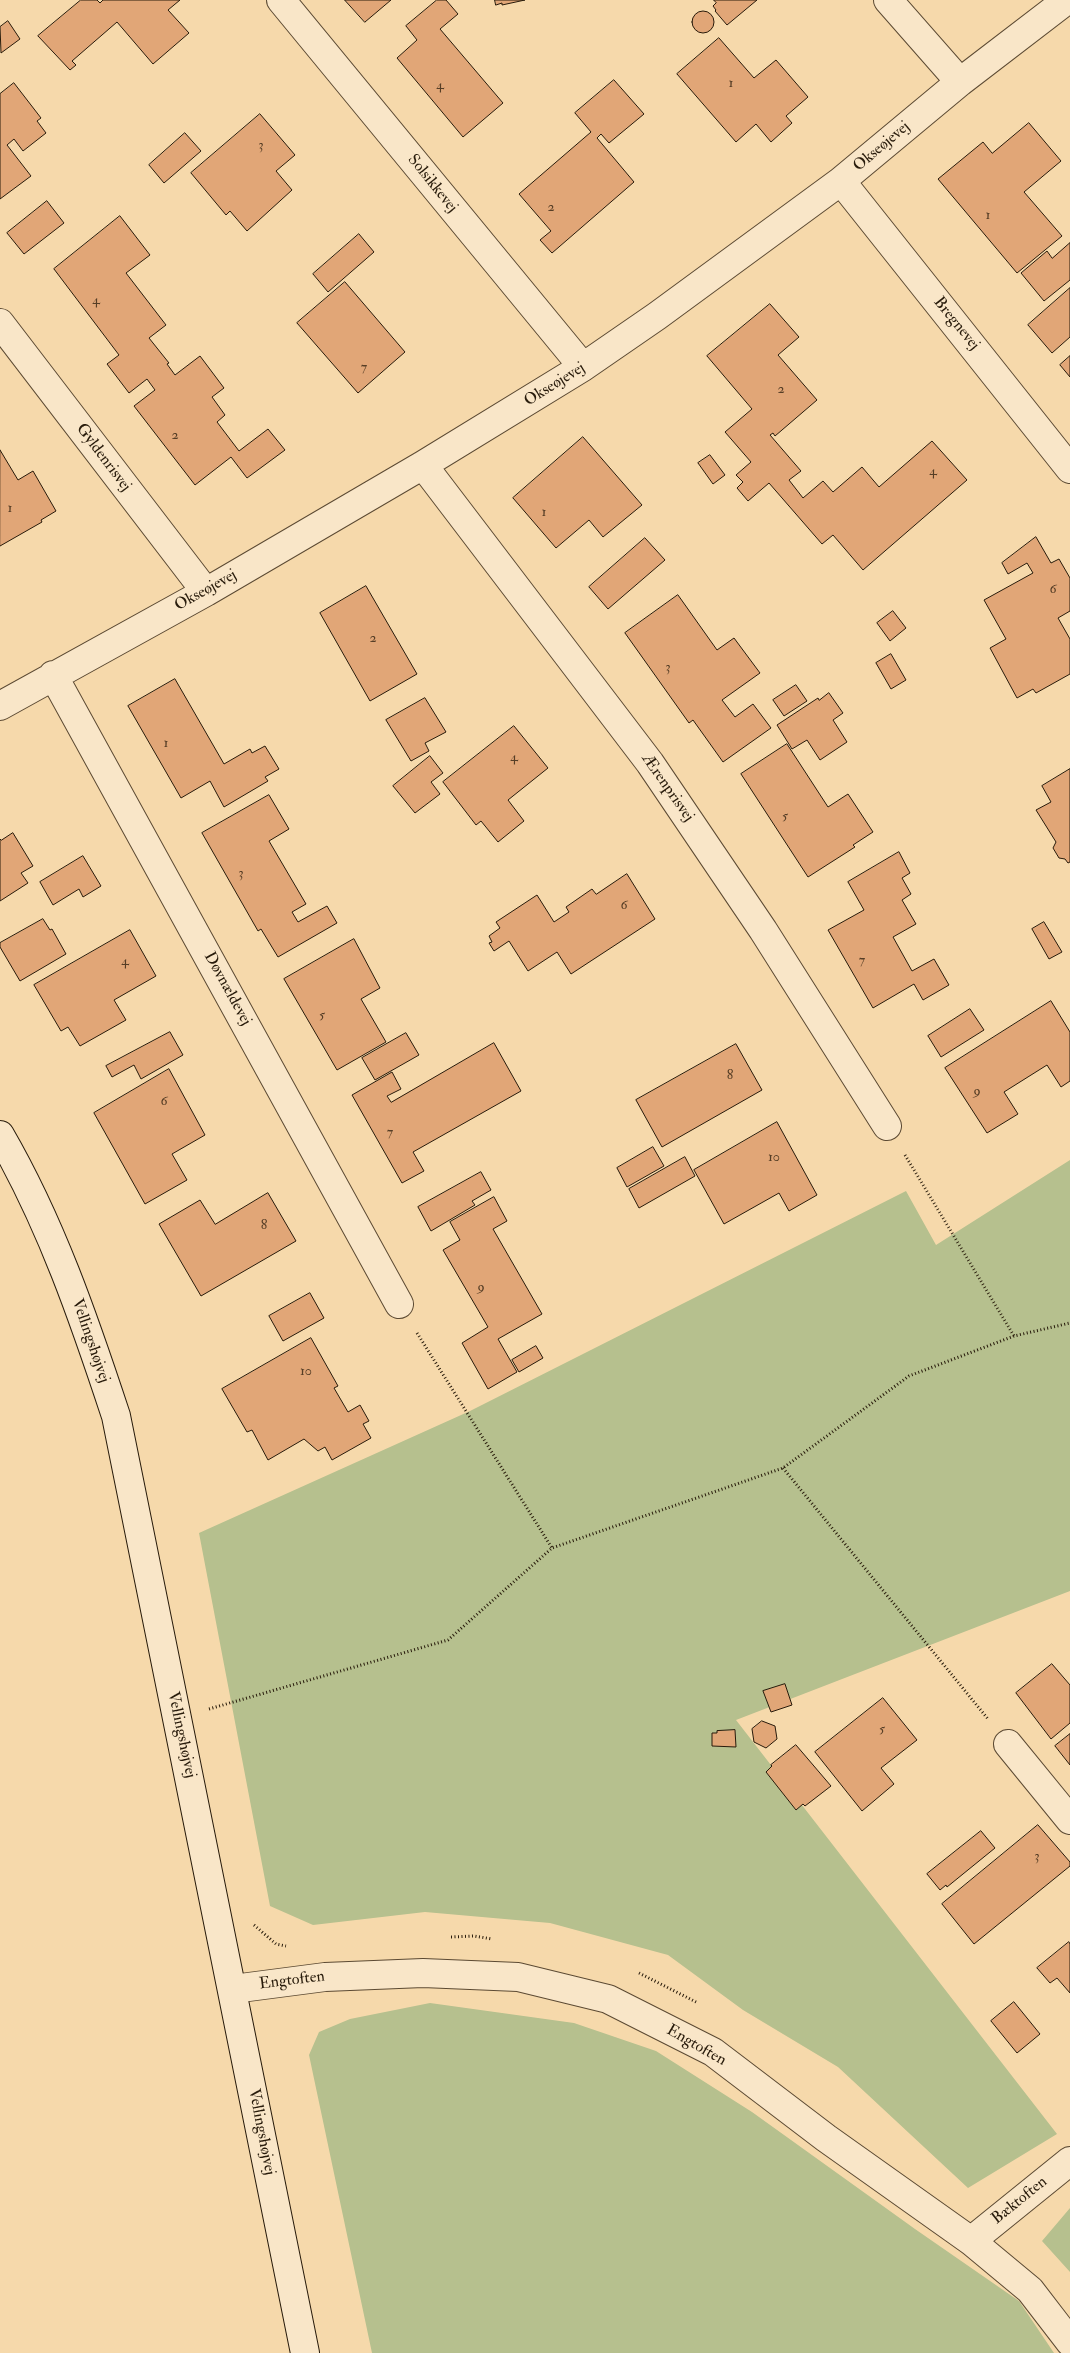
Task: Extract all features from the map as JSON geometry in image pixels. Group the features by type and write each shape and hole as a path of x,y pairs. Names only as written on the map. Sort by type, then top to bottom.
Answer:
{"street":[{"name":"Solsikkevej","path":"281,0 583,367"},
{"path":"888,0 960,82"},
{"name":"Okseøjevej","path":"0,706 206,592 423,465 583,367 657,316 841,181 960,82 1067,0"},
{"name":"Bregnevej","path":"841,181 1070,469"},
{"name":"Gyldenrisvej","path":"0,324 206,592"},
{"name":"Ærenprisvej","path":"423,465 650,763 764,930 887,1126"},
{"name":"Døvnældevej","path":"53,675 399,1304"},
{"name":"Vellingshøjvej","path":"0,1135 24,1176 77,1299 116,1416 305,2353"},
{"path":"1008,1744 1070,1820"},
{"name":"Engtoften","path":"233,1989 325,1977 423,1973 518,1977 608,1999 713,2052 826,2138 971,2241 1030,2290 1070,2342"},
{"name":"Bæktoften","path":"971,2241 1070,2161"}],"path":[{"path":"887,1126 1014,1336"},
{"path":"399,1304 552,1548"},
{"path":"176,1712 218,1708 448,1640 552,1548 783,1468 909,1376 1014,1336 1070,1323"},
{"path":"783,1468 1008,1744"}],"green space":[{"path":"1070,1160 1070,1591 736,1720 1057,2134 968,2188 838,2067 743,2010 668,1955 550,1923 425,1912 313,1925 270,1906 199,1533 470,1411 906,1191 936,1245"},
{"path":"430,2003 574,2023 656,2051 752,2112 1019,2301 1054,2353 372,2353 309,2055 319,2032 350,2019"},
{"path":"1070,2208 1070,2272 1042,2241"}],"building":[{"path":"81,0 97,0 100,3 103,0 180,0 168,10 189,33 153,64 117,22 72,61 76,65 70,70 38,36"},
{"path":"345,0 391,0 365,22"},
{"path":"437,0 446,0 458,14 440,29 503,103 463,137 397,58 417,40 406,26"},
{"path":"495,0 525,0 496,5"},
{"path":"714,0 757,0 727,25 715,11 713,6 716,3"},
{"path":"703,11 711,14 714,22 711,30 703,33 695,30 692,22 695,14"},
{"path":"8,21 20,39 1,53 0,27"},
{"path":"719,38 754,78 776,60 808,97 786,116 792,123 771,142 756,124 736,142 677,74"},
{"path":"614,80 644,114 609,143 601,134 597,138 634,182 552,253 540,240 551,231 519,194 591,132 575,113"},
{"path":"14,83 41,118 37,121 46,133 23,151 14,139 7,145 31,176 0,199 0,94"},
{"path":"260,114 295,155 276,171 292,190 247,231 230,211 226,215 191,173"},
{"path":"1029,123 1061,161 1024,192 1062,236 1017,273 938,179 983,142 992,153"},
{"path":"185,133 201,151 164,183 149,165"},
{"path":"47,201 64,223 24,254 7,233"},
{"path":"120,216 150,255 126,273 166,325 149,338 169,363 167,364 175,375 200,356 224,388 212,397 225,415 217,422 239,451 268,429 285,450 247,478 231,457 195,485 134,406 155,390 147,379 129,393 107,364 119,355 54,269"},
{"path":"359,234 374,252 328,292 313,274"},
{"path":"1070,243 1070,280 1044,301 1021,273 1047,251 1052,258"},
{"path":"345,282 405,352 358,393 297,323"},
{"path":"1070,288 1070,337 1052,353 1028,325"},
{"path":"770,304 799,337 778,355 817,400 775,436 773,433 770,435 801,471 789,480 803,498 823,481 833,492 862,467 879,487 932,441 967,480 863,570 833,535 822,544 769,483 748,501 737,488 743,482 736,475 751,462 725,432 752,409 707,356"},
{"path":"1070,356 1070,377 1060,365"},
{"path":"583,437 642,505 603,537 589,520 556,548 513,498"},
{"path":"0,450 18,480 33,471 56,511 41,520 42,522 0,546"},
{"path":"710,455 725,475 713,484 698,463"},
{"path":"1036,537 1051,563 1059,559 1070,578 1070,611 1058,618 1070,639 1070,674 1036,693 1033,689 1017,698 990,648 1006,639 984,600 1033,573 1027,563 1008,574 1002,563"},
{"path":"645,538 665,560 608,609 589,587"},
{"path":"366,586 417,674 370,701 320,613"},
{"path":"678,595 717,650 734,638 760,673 722,700 735,717 753,704 771,728 723,762 693,720 689,723 625,633"},
{"path":"893,611 906,628 890,641 877,623"},
{"path":"891,654 906,680 891,689 876,663"},
{"path":"175,679 224,764 250,749 252,753 265,746 279,769 265,777 268,781 224,807 210,781 181,798 128,706"},
{"path":"796,685 807,701 784,716 773,700"},
{"path":"829,693 843,713 833,720 847,742 820,760 807,740 792,749 777,725 818,698 819,700"},
{"path":"425,698 446,732 425,743 429,751 411,761 386,720"},
{"path":"514,726 548,768 508,800 524,821 498,842 481,821 476,825 443,782"},
{"path":"787,744 828,807 848,794 873,832 853,845 855,847 808,877 741,774"},
{"path":"430,756 443,773 431,782 440,794 415,813 393,786"},
{"path":"1070,769 1070,862 1068,863 1065,859 1059,858 1053,848 1056,842 1036,810 1051,802 1042,786"},
{"path":"269,795 289,829 269,841 306,904 292,912 298,922 327,906 337,923 278,957 261,929 258,931 202,833"},
{"path":"13,833 33,866 21,873 28,883 0,901 0,839"},
{"path":"899,852 910,873 902,878 911,894 902,900 916,924 893,937 912,971 934,959 949,985 923,1000 914,984 873,1008 828,930 864,910 848,882"},
{"path":"83,856 101,886 83,897 79,889 53,905 40,882"},
{"path":"627,874 655,919 571,974 557,952 528,971 509,941 494,951 489,943 492,942 489,936 500,928 496,922 537,895 554,922 569,912 566,907 592,889 596,894"},
{"path":"43,919 50,930 52,929 66,954 20,981 0,947 0,943"},
{"path":"1044,922 1062,952 1049,959 1032,929"},
{"path":"130,930 156,976 114,1000 126,1020 80,1046 68,1027 61,1031 34,985"},
{"path":"354,939 380,988 361,999 386,1042 337,1070 284,979"},
{"path":"1051,1001 1070,1032 1070,1081 1061,1087 1047,1065 1004,1092 1018,1114 987,1133 945,1068"},
{"path":"970,1009 984,1030 941,1057 928,1036"},
{"path":"170,1032 183,1055 141,1079 134,1065 112,1077 106,1066"},
{"path":"406,1033 419,1055 375,1080 362,1058"},
{"path":"494,1043 521,1091 413,1152 424,1171 402,1183 352,1095 392,1072 401,1089 387,1096 391,1102"},
{"path":"736,1044 762,1090 662,1147 636,1100"},
{"path":"169,1069 205,1135 172,1154 187,1180 145,1204 94,1113"},
{"path":"777,1122 817,1195 789,1211 779,1193 724,1224 694,1170"},
{"path":"653,1147 664,1166 627,1187 617,1168"},
{"path":"685,1157 695,1176 639,1208 629,1189"},
{"path":"481,1172 491,1190 472,1201 475,1205 431,1231 418,1207"},
{"path":"268,1193 296,1241 201,1296 159,1224 200,1200 215,1224"},
{"path":"494,1197 507,1221 493,1229 542,1314 498,1339 517,1372 488,1389 462,1343 488,1327 443,1250 460,1240 450,1222"},
{"path":"310,1293 324,1318 283,1341 269,1316"},
{"path":"311,1338 338,1386 334,1388 348,1412 360,1405 369,1421 363,1424 371,1438 332,1460 325,1447 318,1451 304,1439 268,1460 252,1430 247,1432 222,1389"},
{"path":"536,1346 543,1358 519,1372 512,1360"},
{"path":"1052,1664 1070,1685 1070,1723 1051,1739 1016,1693"},
{"path":"785,1684 792,1705 771,1712 763,1691"},
{"path":"883,1698 917,1740 881,1768 894,1784 862,1811 815,1752"},
{"path":"762,1721 775,1726 777,1739 766,1748 754,1742 752,1729"},
{"path":"735,1730 736,1747 712,1746 712,1733"},
{"path":"1070,1734 1070,1765 1055,1746"},
{"path":"796,1745 831,1786 805,1806 803,1804 796,1810 766,1772 771,1765"},
{"path":"1038,1825 1070,1862 1070,1866 974,1944 942,1904"},
{"path":"981,1831 995,1848 947,1887 946,1885 940,1890 927,1874"},
{"path":"1069,1942 1070,1993 1057,1978 1050,1983 1037,1968"},
{"path":"1014,2002 1040,2034 1017,2053 991,2021"}]}
